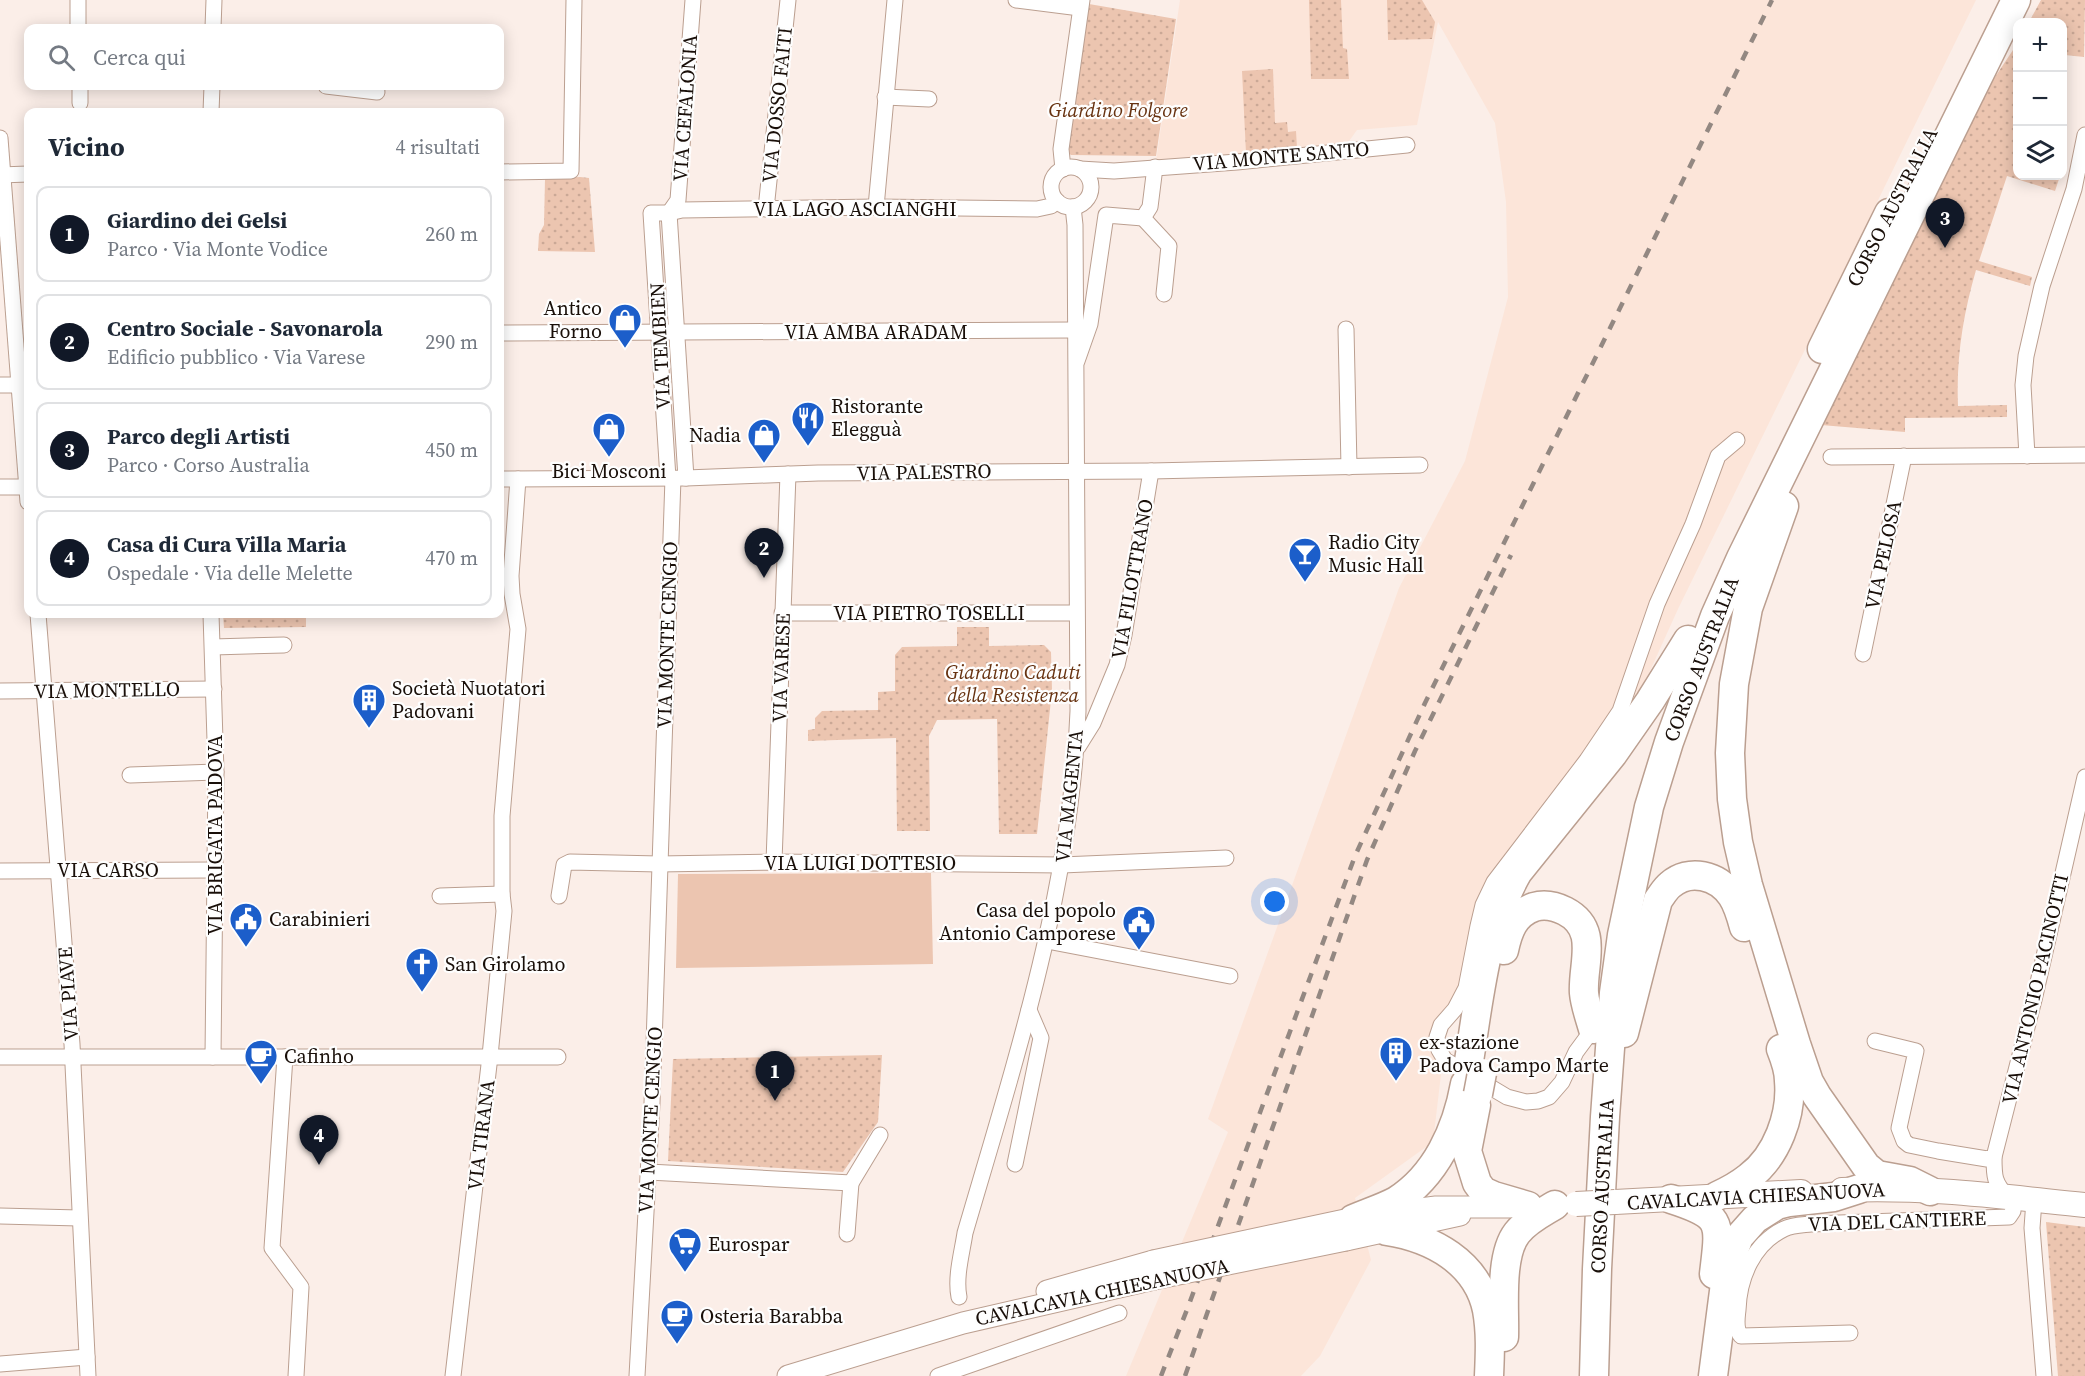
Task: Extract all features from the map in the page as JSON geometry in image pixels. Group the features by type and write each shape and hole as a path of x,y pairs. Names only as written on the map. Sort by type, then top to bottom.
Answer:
{"highway":[{"name":"CORSO AUSTRALIA","path":"1576,1376 1593,1029 1604,931 1632,805 1688,640 1729,544 1858,273 1997,0"},
{"name":"CORSO AUSTRALIA","path":"1594,1376 1597,1269 1614,993 1622,935 1648,807 1715,616 1741,558 2016,0"},
{"path":"1825,388 1757,581 1741,641 1731,719 1735,820 1748,885 1796,1044 1813,1089 1866,1166 1877,1175 1910,1181 1930,1191"},
{"path":"1502,1376 1508,1251 1516,1234 1541,1206 1494,1196 1483,1191 1477,1183 1467,1151 1488,953 1508,889 1518,872 1613,753 1650,701 1688,640"},
{"path":"1605,1117 1622,1038 1658,900 1669,885 1682,877 1694,874 1711,878 1732,896 1739,910 1789,1080 1787,1115 1772,1152 1749,1178 1716,1196"},
{"path":"1348,1226 1394,1202 1421,1181 1436,1161 1458,1119 1473,1080 1508,933 1517,917 1535,907 1555,906 1575,916 1584,931 1588,954 1584,993 1593,1029"},
{"path":"1713,1376 1727,1268 1739,1236 1755,1219 1777,1205 1834,1197 1859,1190"},
{"path":"1671,1199 1708,1214 1715,1224 1719,1237 1700,1376"},
{"path":"1388,1231 1409,1234 1431,1242 1457,1259 1473,1278 1487,1310 1490,1337 1489,1376"},
{"path":"1597,1269 1605,1335 1606,1376"}],"main road":[{"name":"CAVALCAVIA CHIESANUOVA","path":"788,1376 963,1323 1018,1300 1075,1282 1154,1270 1436,1207 1541,1206 1859,1190 1930,1191 2085,1205"},
{"name":"CAVALCAVIA CHIESANUOVA","path":"1348,1226 1388,1231 1541,1206"}],"street":[{"path":"78,0 78,24"},
{"path":"213,24 214,0"},
{"path":"504,172 571,171 574,0"},
{"name":"VIA CEFALONIA","path":"669,213 678,200 693,0"},
{"name":"VIA DOSSO FAITI","path":"766,209 788,0"},
{"path":"876,207 895,0"},
{"path":"1017,0 1081,4 1061,149 1063,169 1057,172 1051,183 1053,196 1061,204 1073,207 1088,198 1091,189 1089,177 1080,169"},
{"path":"80,90 80,103"},
{"path":"211,108 212,90"},
{"path":"360,90 377,92"},
{"path":"885,97 929,99"},
{"path":"2027,456 2023,385 2026,356 2042,286 2074,189 2085,135"},
{"path":"0,138 2,174 22,329 24,385 0,385"},
{"name":"VIA MONTE SANTO","path":"1063,169 1071,167 1114,171 1237,162 1407,145"},
{"path":"1143,218 1150,207 1155,167"},
{"path":"1091,189 1114,171"},
{"path":"2,174 24,174"},
{"name":"VIA LAGO ASCIANGHI","path":"651,213 682,210 876,207 1037,209 1051,206 1057,201"},
{"path":"1073,207 1075,225 1075,470"},
{"name":"VIA TEMBIEN","path":"651,213 660,333 676,478"},
{"name":"VIA TEMBIEN","path":"669,213 677,333 676,478"},
{"path":"1074,366 1090,324 1106,215 1143,218 1169,246 1164,294"},
{"path":"1346,329 1349,466"},
{"name":"VIA AMBA ARADAM","path":"504,333 1074,330"},
{"name":"CORSO AUSTRALIA","path":"1593,1029 1576,1052 1562,1082 1549,1096 1538,1101 1526,1102 1507,1097 1445,1060 1438,1050 1437,1037 1441,1024 1455,1009 1466,988 1483,905 1494,882 1587,760 1620,711 1657,604 1693,524 1718,456 1737,440"},
{"path":"1832,457 2085,455"},
{"name":"VIA PELOSA","path":"1863,654 1904,456"},
{"name":"VIA PALESTRO","path":"504,479 1075,470 1151,471 1420,465"},
{"name":"VIA MAGENTA","path":"959,1297 959,1270 965,1233 1029,1010 1047,941 1062,865 1076,749 1078,711 1075,470"},
{"name":"VIA FILOTTRANO","path":"1076,749 1093,723 1117,665 1151,471"},
{"name":"VIA VARESE","path":"774,862 788,474"},
{"name":"VIA MONTE CENGIO","path":"637,1376 649,1172 659,864 676,478"},
{"name":"VIA TIRANA","path":"453,1376 490,1056 504,911 502,894 504,779 518,629 511,576 518,479"},
{"path":"0,487 24,491"},
{"name":"VIA PIETRO TOSELLI","path":"782,613 1076,613"},
{"name":"VIA PIAVE","path":"38,618 72,1056 88,1376"},
{"name":"VIA BRIGATA PADOVA","path":"211,618 216,772 213,1057"},
{"path":"213,647 284,645"},
{"name":"VIA MONTELLO","path":"0,691 214,689"},
{"path":"130,775 216,772"},
{"name":"VIA ANTONIO PACINOTTI","path":"2019,1199 1999,1188 1994,1176 1994,1157 2080,823 2085,777"},
{"name":"VIA LUIGI DOTTESIO","path":"659,864 774,862 1062,865 1226,858"},
{"path":"559,896 564,865 567,863 659,864"},
{"name":"VIA CARSO","path":"0,871 215,870"},
{"path":"440,896 502,894"},
{"path":"1047,941 1230,976"},
{"path":"1015,1164 1041,1038 1029,1010"},
{"path":"1875,1041 1916,1051 1899,1128 1904,1142 1938,1151 1987,1159 1994,1157"},
{"path":"0,1057 558,1057"},
{"path":"285,1057 272,1248 301,1287 296,1376"},
{"path":"848,1234 851,1183 880,1135"},
{"path":"649,1172 851,1183"},
{"path":"2019,1199 2032,1228 2044,1376"},
{"name":"VIA DEL CANTIERE","path":"1850,1333 1742,1336 1737,1332 1738,1295 1743,1276 1751,1260 1765,1242 1784,1228 1804,1224 2009,1217 2019,1199"},
{"path":"0,1216 79,1218"},
{"path":"938,1376 969,1371 1119,1313"},
{"path":"0,1364 87,1357"}],"shaded area":[{"path":"1180,0 1976,0 1678,609 1649,673 1614,733 1502,876 1469,1002 1446,1032 1433,1142 1355,1198 1371,1260 1320,1356 1301,1376 1126,1376 1228,1132 1208,1119 1399,588 1465,461 1508,297 1506,202 1495,123 1438,22 1417,125 1357,130 1347,144 1156,161"}],"green space":[{"path":"1309,0 1341,0 1343,48 1347,49 1349,79 1311,79"},
{"path":"1387,0 1422,0 1435,22 1432,39 1388,40"},
{"path":"2041,0 2085,0 2084,57 2067,55 2067,18 2031,18"},
{"name":"Giardino Folgore","path":"1089,4 1176,19 1156,156 1071,155 1066,151"},
{"path":"2013,50 2013,178 2007,176 1979,261 2032,277 2030,286 1976,270 1961,337 1958,406 2007,405 2007,417 1905,418 1905,432 1821,425 1853,353 1991,83"},
{"path":"1273,69 1275,123 1287,122 1288,132 1296,131 1297,148 1246,153 1242,71"},
{"path":"589,178 595,252 538,251 539,234 544,225 545,179"},
{"path":"2020,180 2059,180 2055,191"},
{"path":"223,618 306,618 306,627 224,628"},
{"name":"Giardino Caduti della Resistenza","path":"957,627 989,627 989,646 1044,645 1051,652 1052,690 1037,834 999,834 997,719 937,720 929,736 930,831 897,831 896,738 808,741 808,730 815,729 815,718 822,711 878,710 878,692 895,691 895,655 902,647 957,646"},
{"path":"931,873 933,964 676,968 678,874"},
{"path":"882,1055 878,1122 843,1172 668,1161 673,1059"},
{"path":"2046,1222 2085,1227 2085,1376 2058,1376"}],"railway":[{"path":"1161,1376 1355,856 1425,703 1772,0"},
{"path":"1185,1376 1367,860 1415,751 1511,555"}],"place":[{"name":"Parco degli Artisti","path":"1945,248"},
{"name":"Antico Forno","path":"625,349"},
{"name":"Ristorante Elegguà","path":"808,447"},
{"name":"Bici Mosconi","path":"609,458"},
{"name":"Nadia","path":"764,464"},
{"name":"Centro Sociale - Savonarola","path":"764,578"},
{"name":"Radio City Music Hall","path":"1305,583"},
{"name":"Società Nuotatori Padovani","path":"369,729"},
{"name":"Carabinieri","path":"246,948"},
{"name":"Casa del popolo Antonio Camporese","path":"1139,951"},
{"name":"San Girolamo","path":"422,993"},
{"name":"ex-stazione Padova Campo Marte","path":"1396,1082"},
{"name":"Cafinho","path":"261,1085"},
{"name":"Giardino dei Gelsi","path":"775,1101"},
{"name":"Casa di Cura Villa Maria","path":"319,1165"},
{"name":"Eurospar","path":"685,1273"},
{"name":"Osteria Barabba","path":"677,1345"}]}
